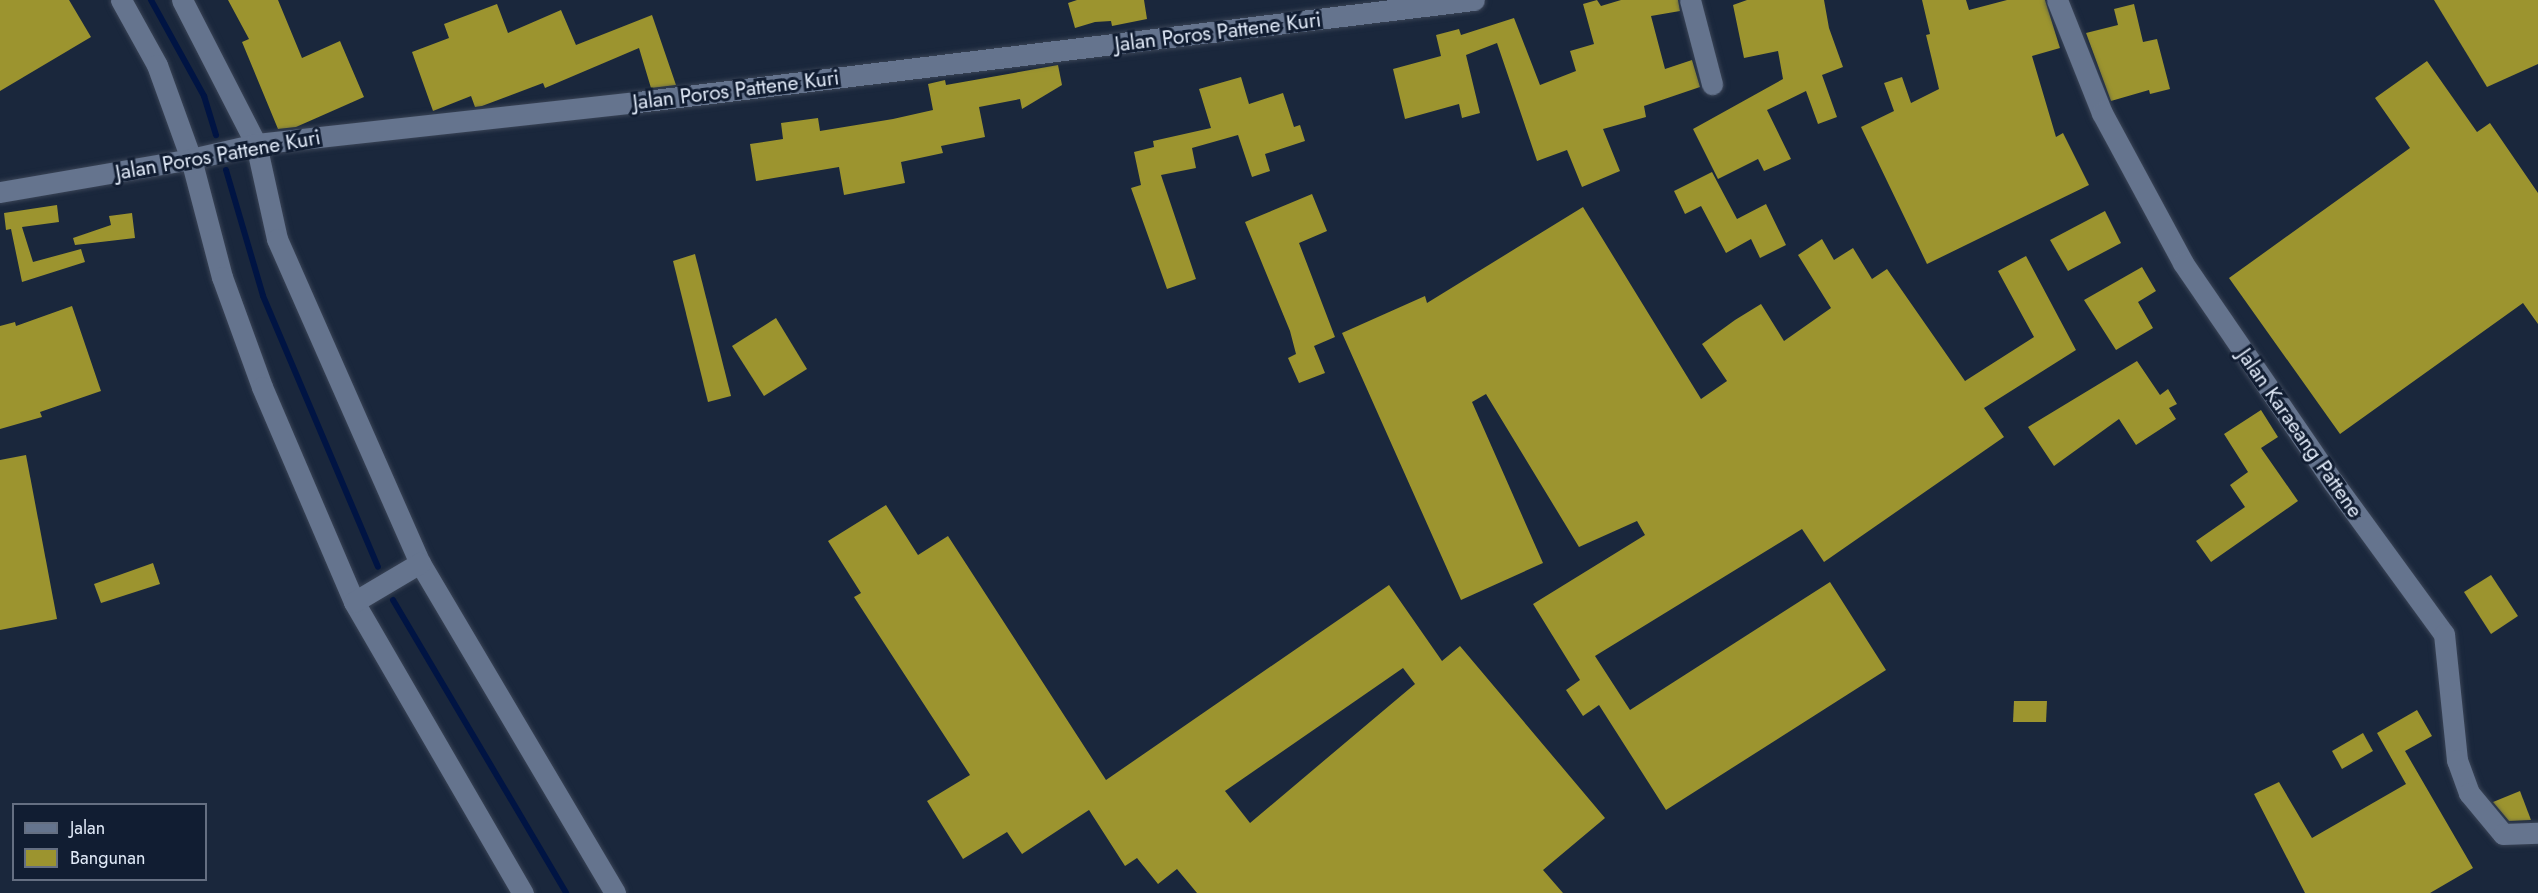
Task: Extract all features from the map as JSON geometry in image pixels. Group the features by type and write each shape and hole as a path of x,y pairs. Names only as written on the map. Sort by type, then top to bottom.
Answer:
{"street":[{"path":"121,0 157,66 191,159 222,276 262,387 354,602 523,893"},
{"path":"182,0 256,144 277,239 420,563 615,893"},
{"name":"Jalan Poros Pattene Kuri","path":"0,192 191,159 256,144 638,102 1474,0"},
{"path":"1690,0 1712,84"},
{"name":"Jalan Karaeang Pattene","path":"2057,0 2102,113 2182,263 2332,482 2444,634 2457,760 2469,794 2503,834 2538,833"},
{"path":"354,602 420,563"}],"building":[{"path":"0,0 69,0 91,37 0,91"},
{"path":"228,0 278,0 302,58 340,41 364,97 296,127 278,129 242,42 249,39"},
{"path":"1077,0 1144,0 1147,19 1112,26 1111,21 1095,22 1075,28 1068,3"},
{"path":"1597,0 1601,6 1621,0 1678,0 1680,11 1651,16 1665,69 1692,60 1700,87 1644,106 1646,117 1603,129 1620,171 1582,187 1567,150 1537,161 1497,43 1466,55 1480,113 1462,118 1459,104 1405,119 1393,69 1441,56 1436,35 1459,29 1461,35 1514,18 1540,85 1576,71 1570,51 1594,44 1583,4"},
{"path":"1747,0 1824,0 1829,28 1843,67 1822,75 1837,117 1818,124 1806,91 1767,110 1791,159 1764,171 1758,159 1718,179 1693,129 1783,79 1778,51 1744,58 1733,5"},
{"path":"1922,0 1966,0 1969,10 2007,0 2045,0 2060,48 2032,56 2056,137 2063,133 2089,185 1927,264 1861,127 1894,111 1884,83 1902,77 1911,103 1939,89 1926,35 1930,34"},
{"path":"2434,0 2538,0 2538,64 2487,87"},
{"path":"497,4 508,33 561,10 576,45 652,15 676,85 651,88 639,48 545,88 543,83 475,107 471,96 433,111 412,52 449,38 444,24"},
{"path":"2134,4 2143,42 2157,39 2170,89 2150,94 2149,90 2111,101 2086,33 2118,25 2114,9"},
{"path":"2427,61 2477,132 2490,123 2538,193 2538,324 2523,303 2340,434 2229,278 2410,148 2375,98"},
{"path":"1058,65 1062,85 1022,109 1020,99 979,107 985,137 941,146 943,153 901,162 905,183 844,195 839,167 756,181 750,144 783,139 781,123 818,118 820,131 893,119 933,110 928,84 945,80 946,85"},
{"path":"1241,77 1249,104 1283,93 1294,127 1300,125 1305,141 1265,154 1270,171 1252,177 1238,135 1192,148 1196,168 1161,175 1196,279 1167,289 1131,188 1141,185 1134,152 1154,147 1153,141 1211,128 1199,89"},
{"path":"1712,172 1737,219 1766,204 1786,245 1760,258 1751,239 1726,253 1701,206 1685,214 1674,191"},
{"path":"1312,194 1327,231 1299,243 1335,337 1314,346 1325,373 1299,383 1288,358 1296,354 1290,331 1245,222"},
{"path":"57,205 59,222 22,227 33,262 81,249 85,262 22,282 11,229 6,230 4,213"},
{"path":"1583,207 1701,399 1727,381 1702,344 1735,320 1761,304 1784,341 1831,308 1798,255 1822,239 1834,260 1853,248 1872,279 1887,269 1965,381 2034,337 1998,271 2026,256 2076,350 1984,408 2004,437 1824,562 1802,529 1595,656 1630,710 1830,582 1886,670 1666,810 1599,705 1583,716 1566,690 1580,680 1533,604 1645,535 1637,521 1579,547 1486,394 1472,402 1543,563 1461,600 1342,333 1425,296 1427,303"},
{"path":"2105,211 2121,243 2068,271 2050,240"},
{"path":"132,213 135,238 75,245 73,238 111,225 109,216"},
{"path":"695,254 731,396 708,402 673,261"},
{"path":"2142,267 2156,291 2138,302 2153,328 2116,350 2084,300"},
{"path":"72,306 101,391 40,412 42,417 0,429 0,326 15,322 16,326"},
{"path":"776,318 807,369 764,396 732,346"},
{"path":"2137,361 2160,395 2168,389 2177,404 2169,408 2176,419 2136,445 2119,419 2054,466 2028,427"},
{"path":"2261,410 2278,437 2261,448 2298,501 2211,562 2196,541 2245,507 2230,485 2248,472 2224,434"},
{"path":"26,455 57,619 0,630 0,460"},
{"path":"886,505 918,555 948,536 1106,780 1389,585 1442,661 1460,646 1605,818 1543,870 1563,893 1197,893 1177,869 1158,884 1137,858 1125,866 1089,810 1022,854 1007,832 963,859 927,801 970,775 854,597 861,593 828,541","holes":["1403,668 1415,684 1250,823 1225,791"]},
{"path":"153,563 160,584 101,603 94,584"},
{"path":"2491,575 2518,616 2491,634 2464,592"},
{"path":"2014,701 2047,701 2046,722 2013,722"},
{"path":"2417,710 2432,736 2405,751 2473,868 2430,893 2305,893 2254,794 2279,782 2312,838 2406,784 2377,733"},
{"path":"2363,733 2373,751 2342,769 2332,751"},
{"path":"2520,791 2531,820 2509,821 2493,802"}],"waterway":[{"path":"151,0 204,96 216,135"},
{"path":"226,170 263,296 378,567"},
{"path":"393,600 566,893"}]}
